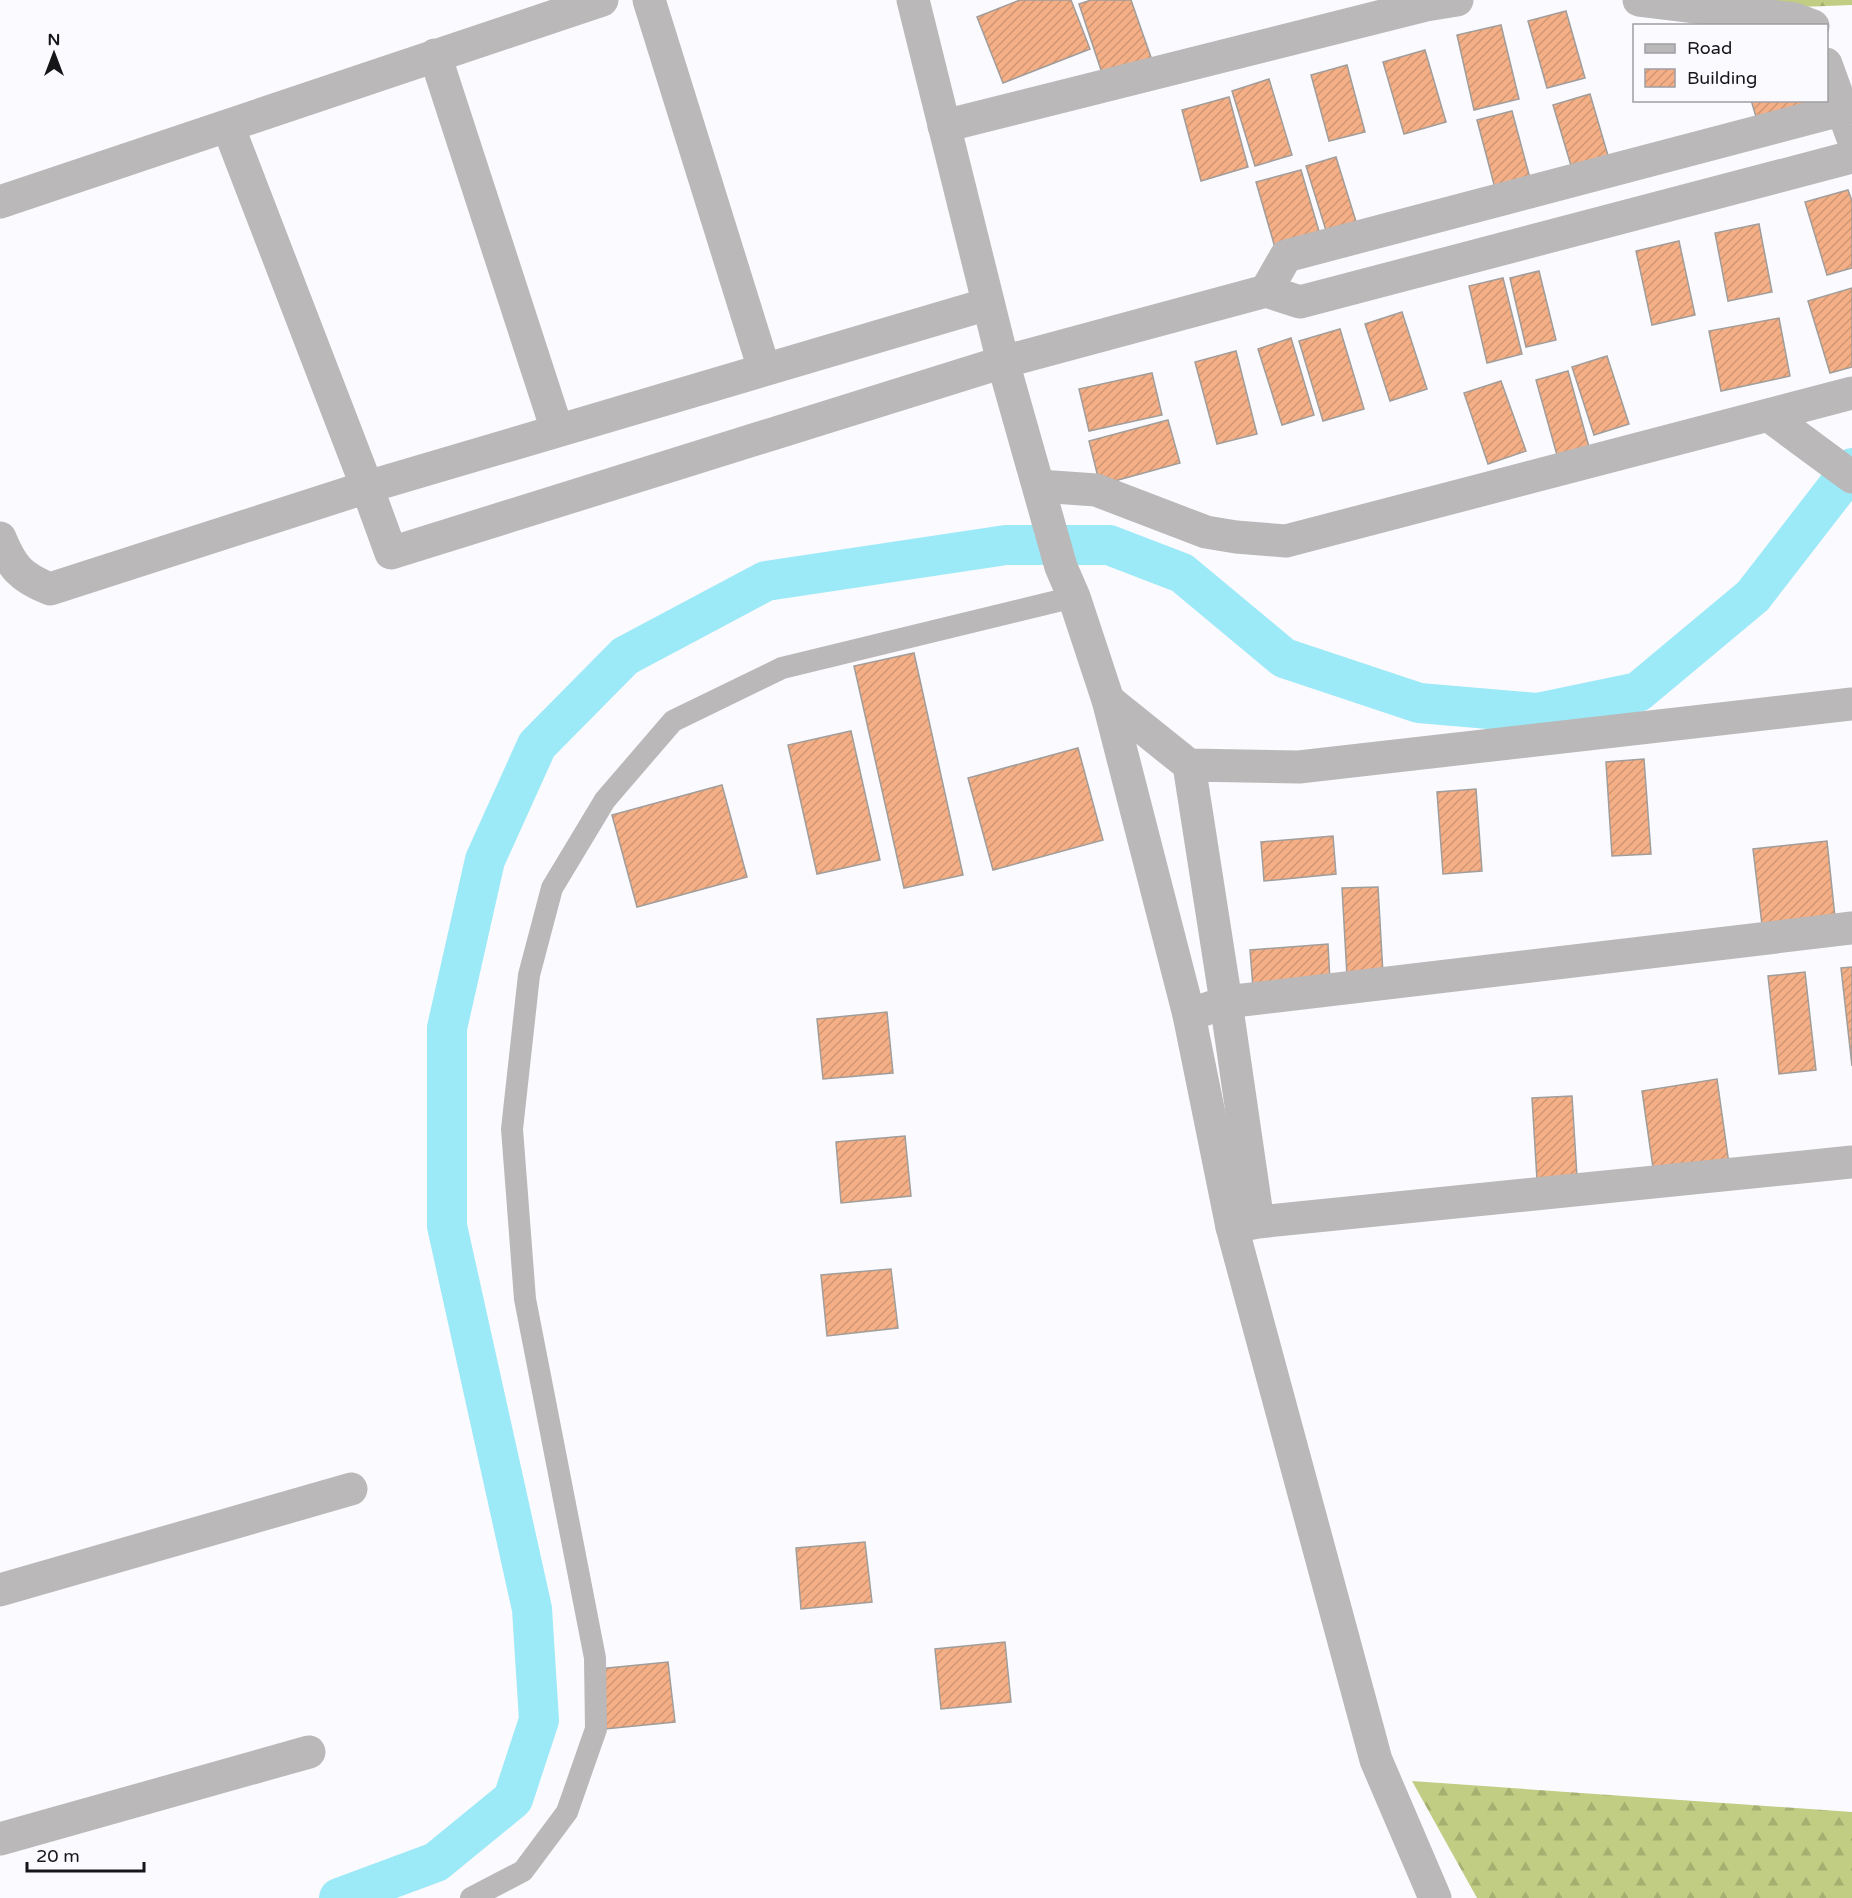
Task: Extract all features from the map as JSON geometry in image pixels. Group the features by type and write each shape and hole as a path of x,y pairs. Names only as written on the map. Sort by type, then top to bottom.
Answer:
{"street":[{"path":"0,202 602,0"},
{"path":"649,0 765,369"},
{"path":"913,0 1002,362 1061,567 1074,597 1108,700 1245,1225 1376,1760 1435,1898"},
{"path":"944,126 1415,8 1456,0"},
{"path":"1639,0 1794,19 1808,24"},
{"path":"435,55 557,430"},
{"path":"1266,291 1286,256 1481,204 1849,118 1828,66"},
{"path":"228,126 391,553 1002,362 1266,291 1300,302 1852,157"},
{"path":"1481,204 1496,251"},
{"path":"0,538 9,560 22,574 29,580 50,589 367,487 988,304"},
{"path":"1041,493 1096,490 1206,532 1286,541 1852,393"},
{"path":"1768,415 1852,477"},
{"path":"1108,700 1189,765 1299,767 1852,704"},
{"path":"1189,765 1226,1002 1245,1225"},
{"path":"1189,1015 1226,1002 1852,928"},
{"path":"1245,1225 1852,1162"},
{"path":"0,1590 351,1490"},
{"path":"0,1839 309,1752"}],"lane":[{"path":"471,1898 523,1871 530,1863 567,1812 596,1729 595,1658 525,1299 512,1129 529,975 552,888 605,800 673,721 782,668 1074,597"}],"green space":[{"path":"1727,0 1852,0 1852,5 1800,7"},
{"path":"1412,1781 1852,1812 1852,1898 1477,1898"}],"building":[{"path":"1020,0 1071,0 1090,49 1003,83 977,17"},
{"path":"1091,0 1131,0 1153,63 1104,79 1079,4"},
{"path":"1566,11 1585,78 1547,88 1528,21"},
{"path":"1501,25 1519,99 1474,110 1457,35"},
{"path":"1425,50 1446,122 1404,134 1383,62"},
{"path":"1347,65 1365,132 1329,141 1311,75"},
{"path":"1269,79 1292,155 1255,166 1232,91"},
{"path":"1590,94 1609,159 1572,169 1553,105"},
{"path":"1229,97 1248,167 1201,181 1182,110"},
{"path":"1752,102 1811,103 1757,120"},
{"path":"1512,111 1531,182 1496,192 1477,120"},
{"path":"1336,157 1358,228 1328,237 1306,166"},
{"path":"1301,170 1321,238 1276,251 1256,182"},
{"path":"1848,190 1852,201 1852,268 1827,275 1805,202"},
{"path":"1759,224 1772,292 1728,301 1715,233"},
{"path":"1679,241 1695,315 1652,325 1636,251"},
{"path":"1539,271 1556,340 1526,347 1510,278"},
{"path":"1503,278 1522,354 1487,363 1469,286"},
{"path":"1852,288 1852,367 1830,373 1808,301"},
{"path":"1402,312 1427,389 1390,401 1365,324"},
{"path":"1779,318 1790,376 1721,391 1709,331"},
{"path":"1340,329 1364,409 1323,421 1299,341"},
{"path":"1291,338 1314,415 1282,425 1258,349"},
{"path":"1236,351 1257,434 1217,444 1195,362"},
{"path":"1607,356 1629,424 1594,435 1572,367"},
{"path":"1568,371 1589,447 1557,455 1536,380"},
{"path":"1152,373 1162,415 1089,431 1079,389"},
{"path":"1501,381 1526,451 1488,464 1464,393"},
{"path":"1168,420 1180,463 1100,485 1089,441"},
{"path":"914,653 963,875 904,888 854,666"},
{"path":"851,731 880,860 817,874 788,745"},
{"path":"1078,748 1103,840 993,870 968,778"},
{"path":"1644,759 1651,854 1612,856 1606,762"},
{"path":"722,785 747,877 637,907 612,815"},
{"path":"1476,789 1482,871 1443,874 1437,792"},
{"path":"1333,836 1336,874 1264,881 1261,842"},
{"path":"1827,841 1835,917 1762,925 1753,849"},
{"path":"1378,887 1383,974 1347,976 1342,888"},
{"path":"1328,944 1330,981 1253,988 1250,950"},
{"path":"1852,967 1852,1066 1841,968"},
{"path":"1805,972 1816,1070 1779,1074 1768,976"},
{"path":"887,1012 893,1073 823,1079 817,1019"},
{"path":"1717,1079 1729,1164 1654,1175 1642,1091"},
{"path":"1572,1096 1577,1177 1537,1180 1532,1098"},
{"path":"905,1136 911,1196 841,1203 836,1142"},
{"path":"891,1269 898,1328 827,1336 821,1275"},
{"path":"865,1542 872,1602 801,1609 796,1548"},
{"path":"1005,1642 1011,1702 941,1709 935,1649"},
{"path":"668,1662 675,1722 605,1729 598,1669"}],"waterway":[{"path":"339,1898 436,1862 513,1799 539,1720 532,1609 447,1226 447,1028 485,860 537,745 625,656 766,581 1006,545 1109,545 1182,573 1284,658 1419,703 1537,713 1638,692 1753,596 1852,468"}]}
